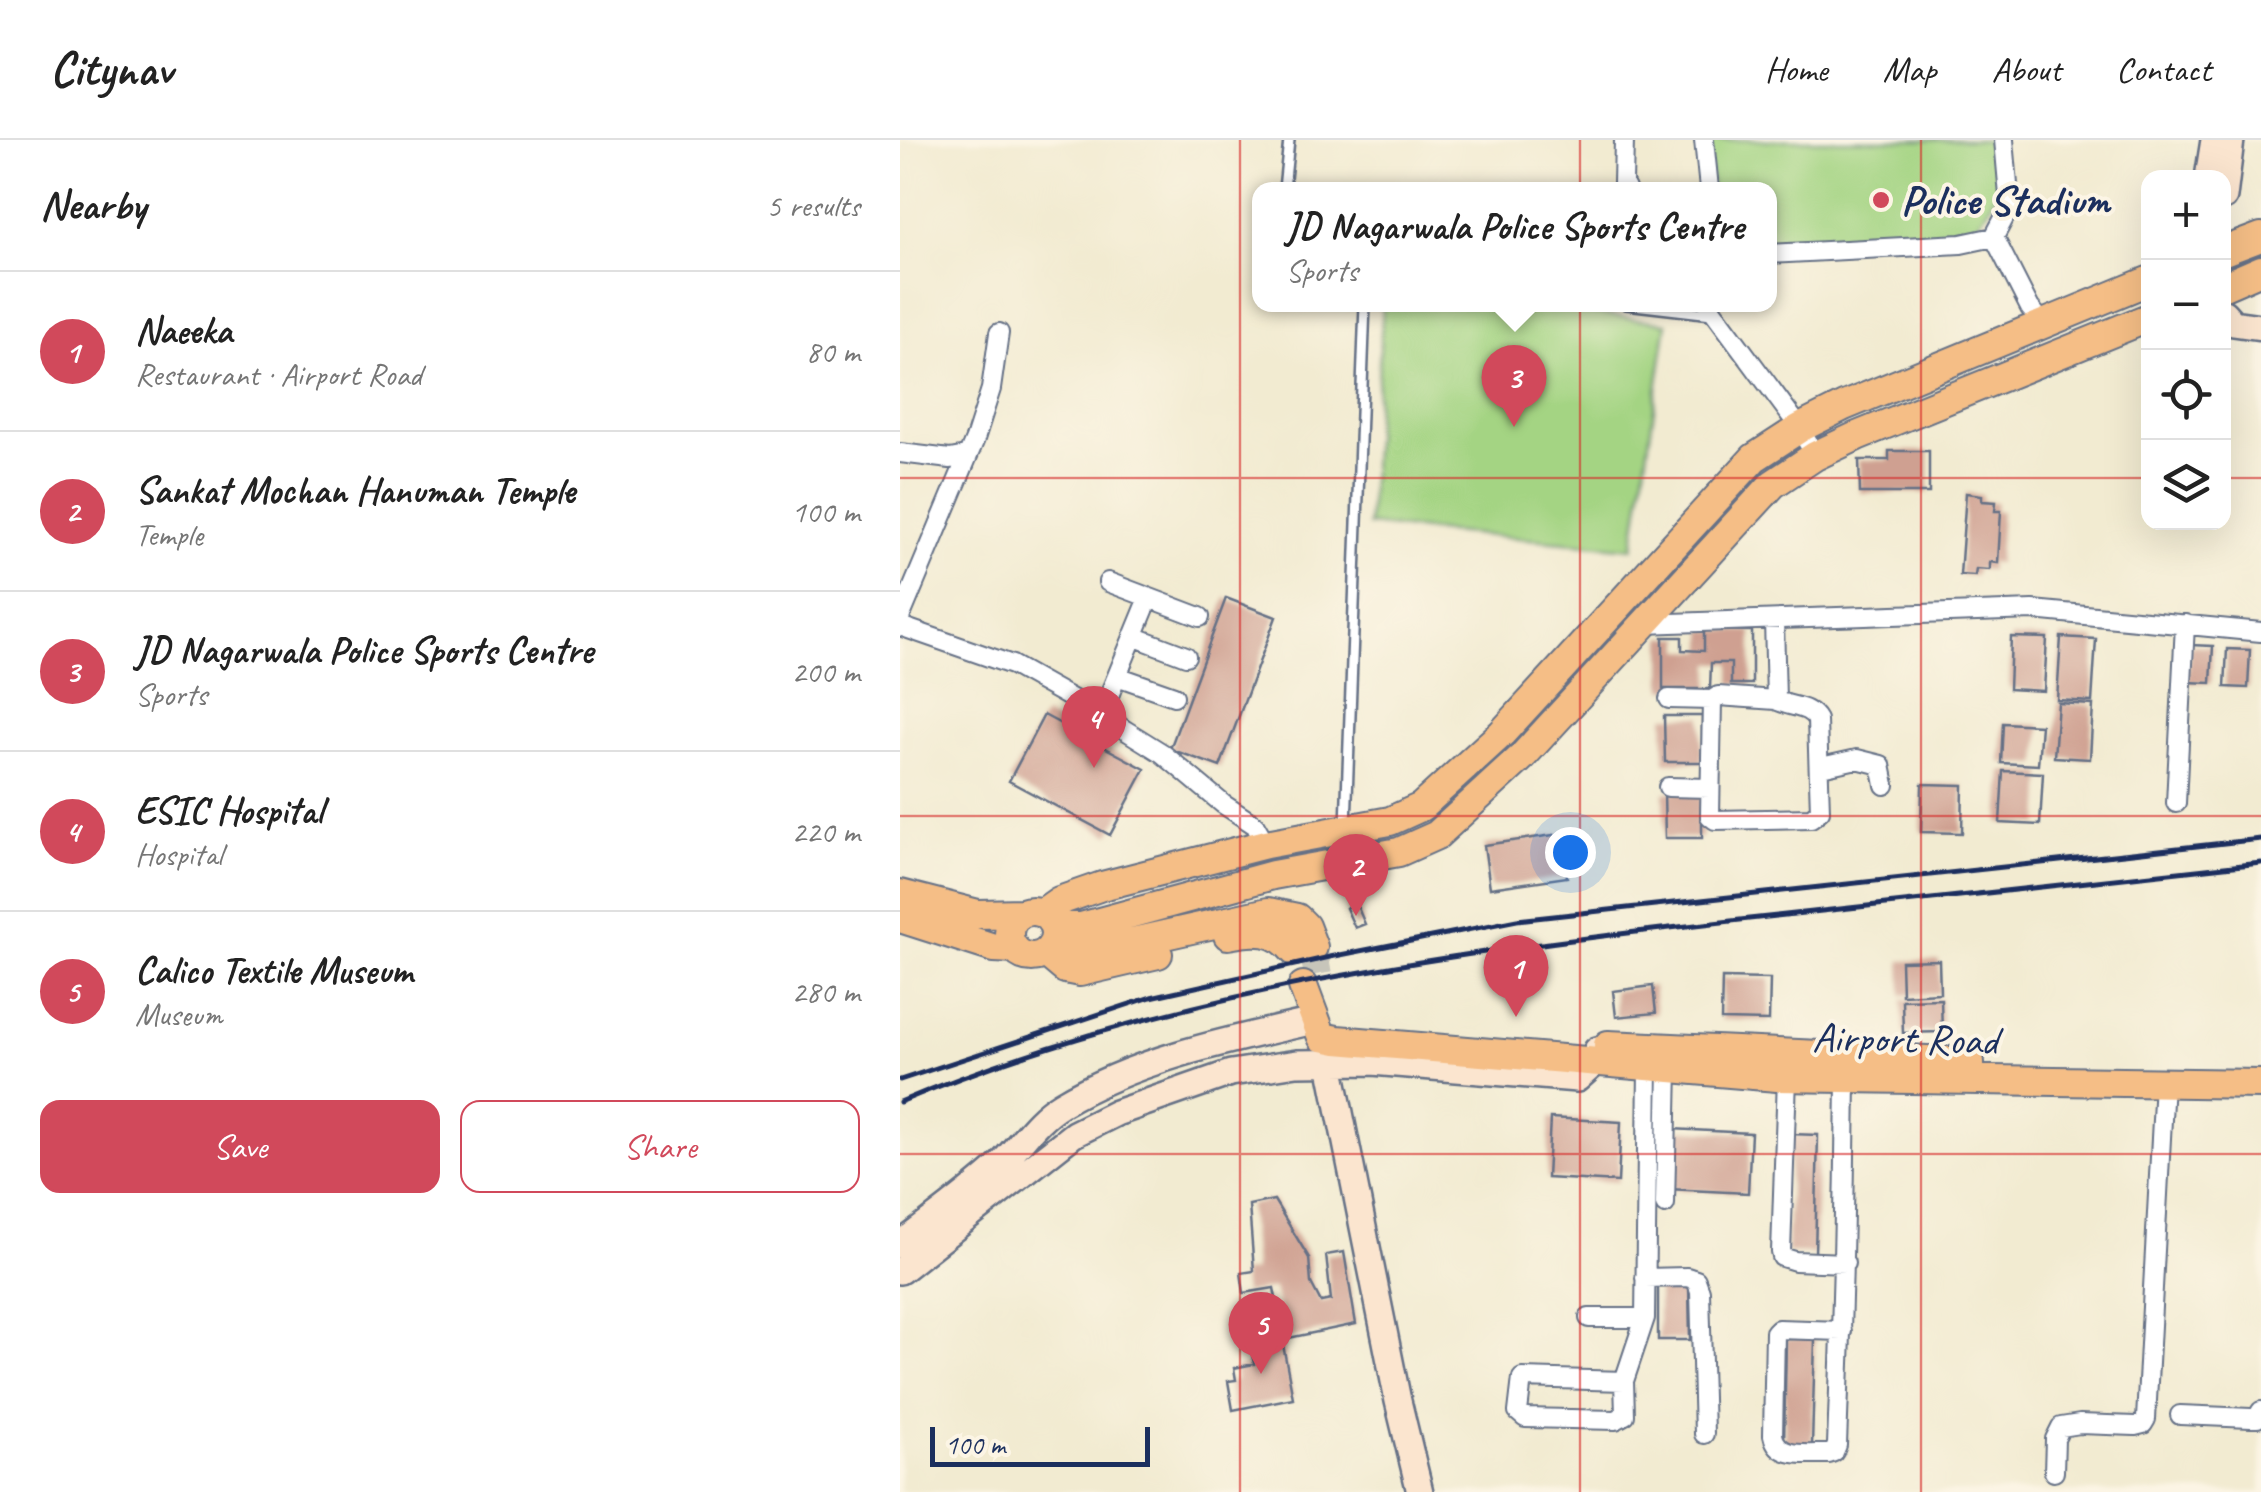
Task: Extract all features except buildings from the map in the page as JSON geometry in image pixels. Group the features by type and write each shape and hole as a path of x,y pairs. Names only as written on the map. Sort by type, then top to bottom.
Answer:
{"main road":[{"path":"2231,248 2261,236"},
{"path":"2231,283 2261,270"},
{"path":"1043,930 1059,901 1102,886 1266,844 1390,821 1421,807 1502,733 1754,458 1844,406 2141,284"},
{"path":"900,918 994,948 1014,949 1010,930 1081,927 1273,876 1399,852 1437,835 1522,758 1773,484 1815,456 1856,436 2141,321"},
{"path":"900,894 1043,930 1096,950 1268,912 1297,918 1305,926 1303,949"},
{"path":"1311,984 1335,1020 1358,1028 1554,1049 1322,1037 1314,1021 1311,984"},
{"name":"Airport Road","path":"1554,1049 1597,1054 2261,1070"},
{"name":"Airport Road","path":"1597,1054 1658,1067 1782,1077 2261,1084"}],"street":[{"path":"1623,182 1624,140"},
{"path":"1704,140 1708,182"},
{"path":"1777,254 1961,244 1994,237 2010,208 2004,140"},
{"path":"2209,170 2214,140"},
{"path":"2227,170 2231,140"},
{"path":"1994,237 2015,283 2044,324"},
{"path":"1713,312 1800,428 1815,456"},
{"path":"2231,321 2261,327"},
{"path":"900,618 976,439 990,389 999,333"},
{"path":"2231,338 2261,339"},
{"path":"900,453 950,459 966,456"},
{"path":"1108,582 1200,617"},
{"path":"1102,715 1149,598"},
{"path":"1644,624 2033,610 2261,632"},
{"path":"1774,620 1776,700"},
{"path":"2176,804 2184,624"},
{"path":"900,626 1012,665 1102,715 1162,754 1256,826 1266,844"},
{"path":"1133,636 1186,656"},
{"path":"1117,676 1174,696"},
{"path":"1669,699 1712,700 1718,696 1776,700 1814,713 1821,768 1820,811 1811,818 1714,820 1709,811 1712,700"},
{"path":"1821,768 1857,759 1881,765 1885,785"},
{"path":"1668,787 1710,788"},
{"path":"900,1245 996,1170 1031,1129 1058,1106 1115,1078 1227,1041 1314,1021"},
{"path":"900,1271 1049,1152 1116,1113 1230,1074 1297,1063 1372,1062 1577,1080 1597,1054"},
{"path":"1330,1063 1398,1402 1420,1492"},
{"path":"1658,1067 1664,1204"},
{"path":"1624,1381 1522,1378 1518,1412 1525,1418 1622,1419 1625,1414 1624,1381 1644,1318 1658,1067"},
{"path":"1774,1192 1782,1077"},
{"path":"1782,1077 1782,1256 1795,1261 1845,1262"},
{"path":"1842,1330 1775,1332 1773,1434 1775,1445 1784,1452 1834,1452 1837,1445 1845,1262 1846,1079"},
{"path":"2054,1472 2055,1439 2061,1426 2135,1426 2146,1419 2164,1082"},
{"path":"1031,1129 1049,1152"},
{"path":"1645,1278 1696,1280 1700,1291 1704,1434"},
{"path":"1589,1318 1644,1318"},
{"path":"2180,1415 2257,1418 2261,1411"}],"lane":[{"path":"1285,182 1290,140"},
{"path":"1346,828 1365,312"}],"green space":[{"name":"Police Stadium","path":"1707,140 1995,140 1998,170 1993,200 1969,233 1777,247 1777,182 1711,182"},
{"path":"1383,312 1588,312 1667,323 1633,548 1368,525"}],"tunnel":[{"path":"1313,947 1319,982"}],"railway":[{"path":"900,1080 1151,997 1517,920 2261,839"},
{"path":"900,1102 1002,1063 1106,1030 1317,980 1425,961 1641,931 2261,863"}],"place":[{"name":"Police Stadium","path":"1881,200"},
{"name":"JD Nagarwala Police Sports Centre","path":"1514,427"},
{"name":"ESIC Hospital","path":"1094,768"},
{"name":"Sankat Mochan Hanuman Temple","path":"1356,916"},
{"name":"Naeeka","path":"1516,1017"},
{"name":"Calico Textile Museum","path":"1261,1374"}]}
